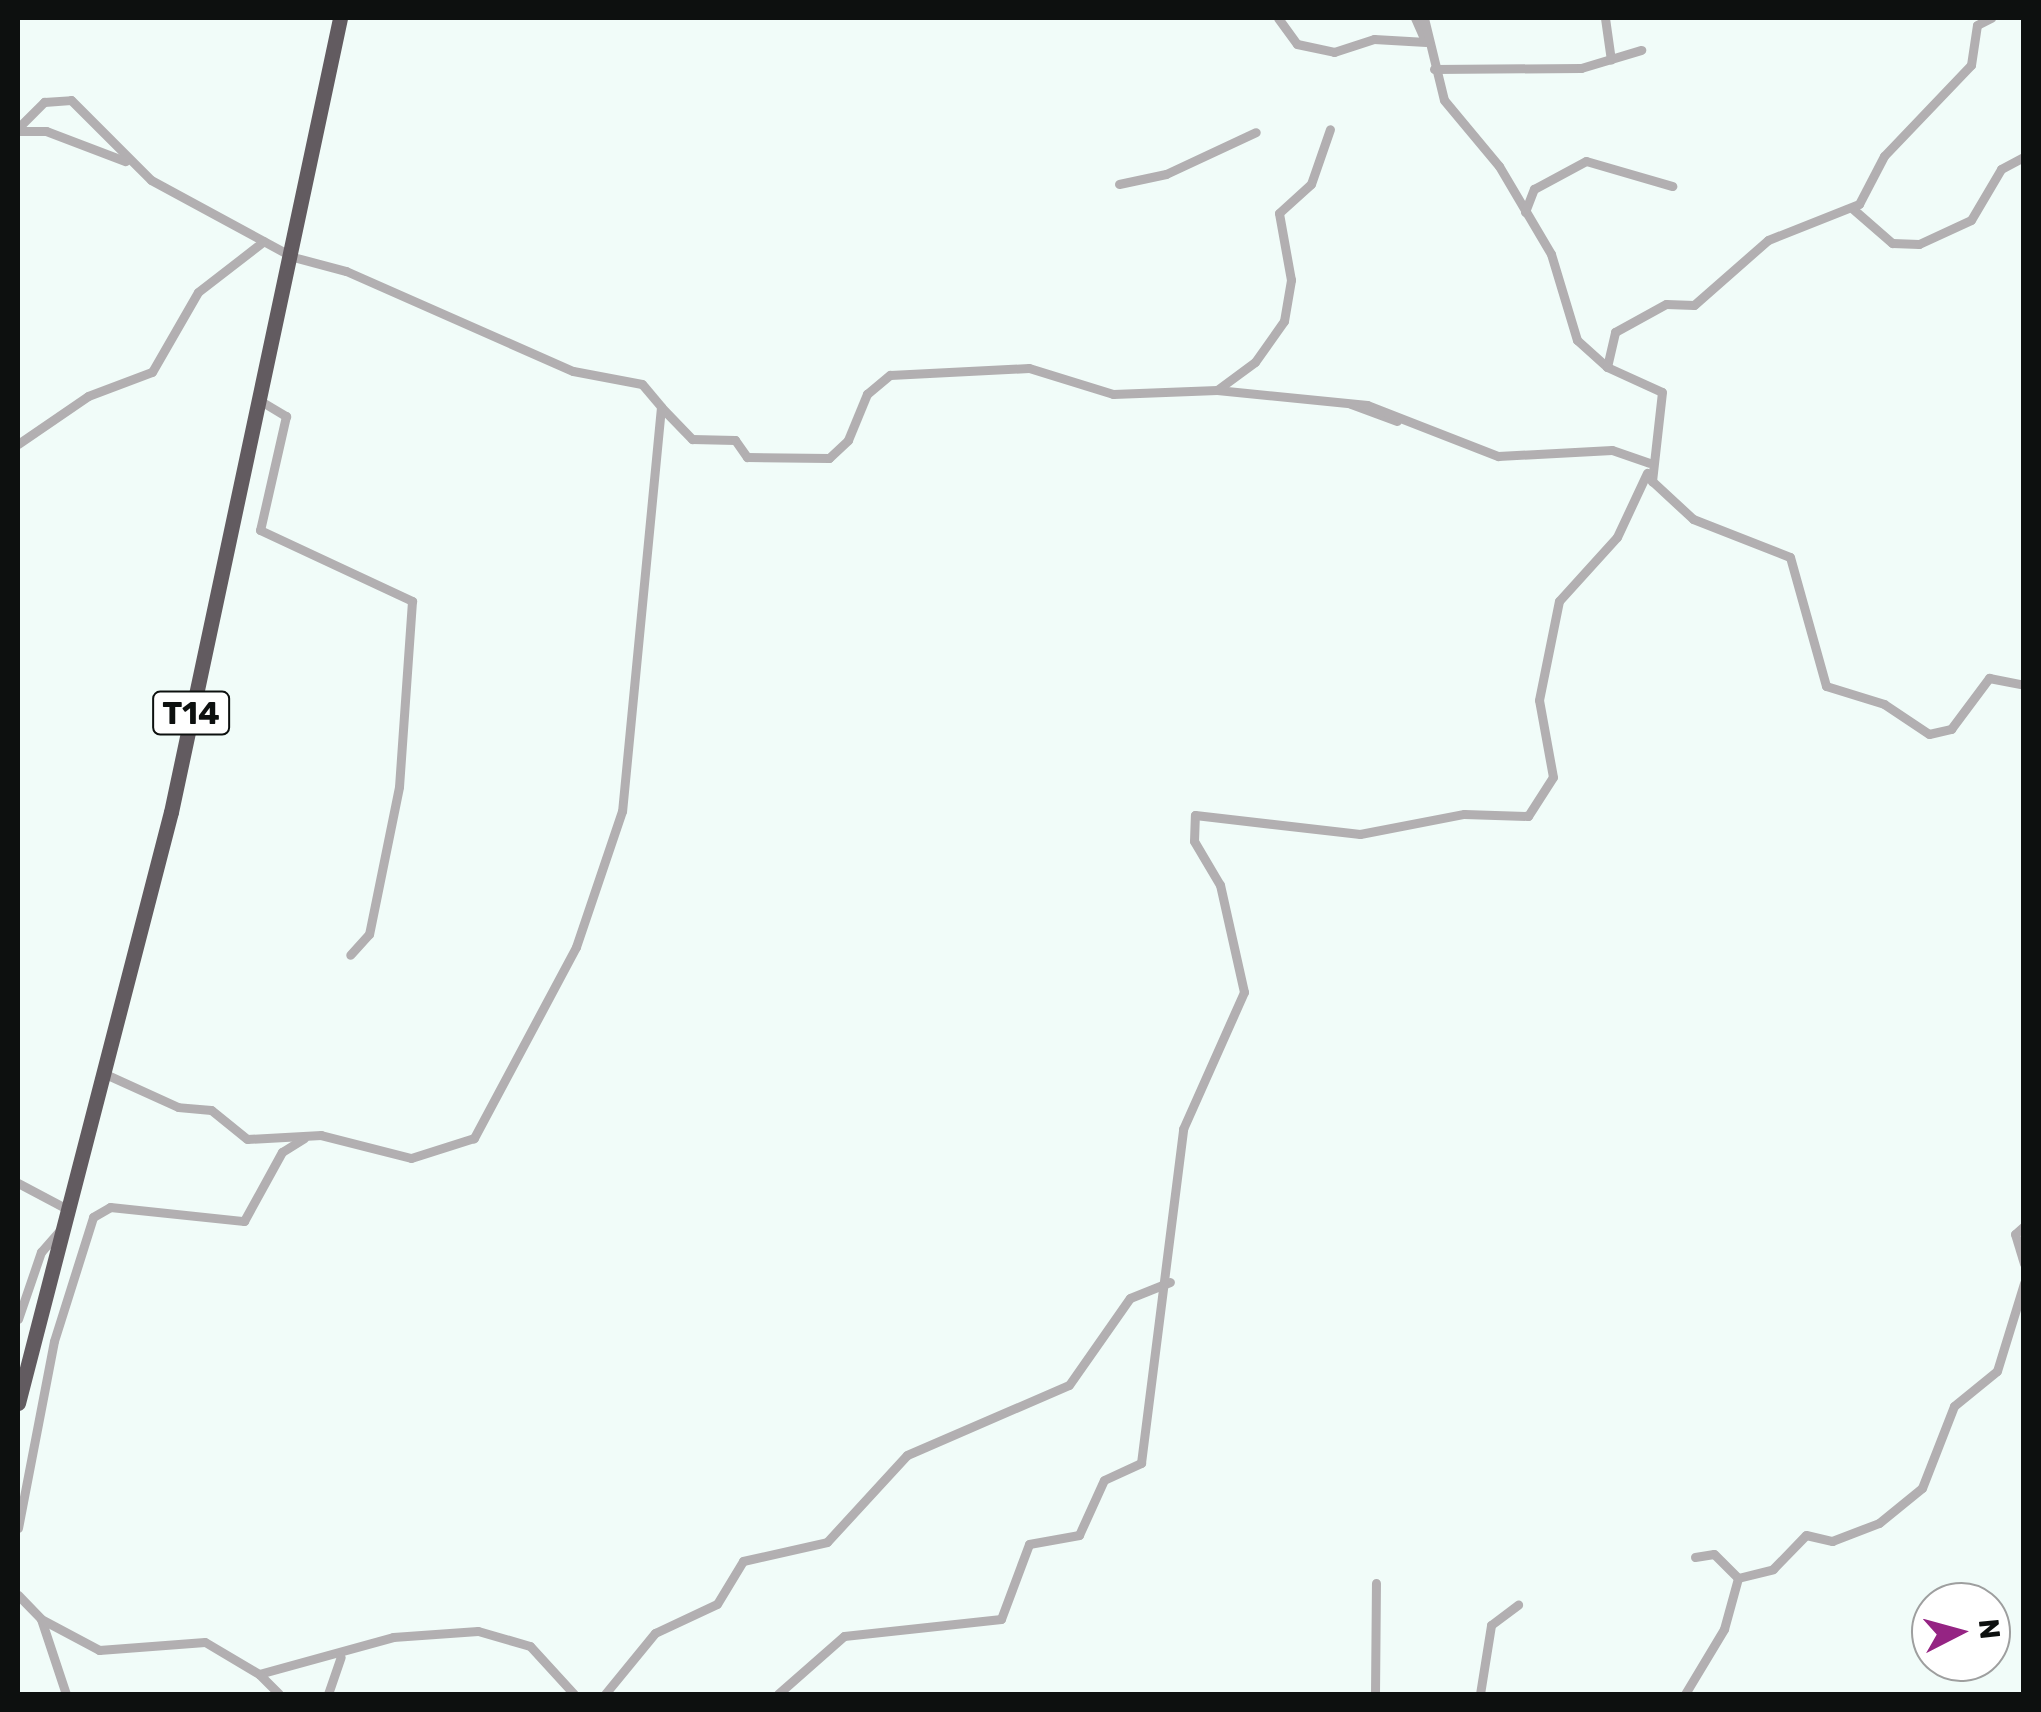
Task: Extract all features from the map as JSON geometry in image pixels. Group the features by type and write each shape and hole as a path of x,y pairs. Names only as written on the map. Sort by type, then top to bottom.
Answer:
{"highway":[{"name":"T14","path":"18,1403 103,1073 264,403 340,18"}],"street":[{"path":"1278,18 1296,44 1334,52 1374,39 1426,42"},
{"path":"778,1694 844,1636 974,1627 1005,1616 1021,1554 1038,1540 1080,1534 1104,1480 1141,1463 1145,1376 1170,1282 1168,1203 1183,1129 1244,992 1220,885 1192,821 1216,811 1360,834 1464,814 1528,816 1553,777 1540,690 1559,601 1617,537 1648,468 1662,392 1606,366 1577,340 1551,254 1525,216 1506,178 1456,117 1416,18"},
{"path":"1424,18 1426,42"},
{"path":"1605,18 1612,60"},
{"path":"1606,366 1618,330 1666,304 1694,305 1768,240 1853,209 1884,156 1964,74 1977,25 1991,18"},
{"path":"1434,68 1612,60 1641,50"},
{"path":"125,161 71,100 23,114 18,130 46,131 125,161 293,257 346,271 574,371 642,384 661,408 700,443 729,438 747,457 816,459 842,449 866,394 901,371 1045,370 1128,396 1217,390 1344,401 1498,456 1612,450 1648,468 1693,520 1790,557 1818,673 1835,694 1874,699 1916,730 1940,734 1989,678 2024,685"},
{"path":"1217,390 1255,362 1284,321 1291,285 1279,214 1315,176 1330,129"},
{"path":"1119,184 1166,174 1256,132"},
{"path":"1853,209 1892,244 1919,244 1971,220 2001,169 2024,157"},
{"path":"1525,216 1531,192 1590,161 1672,186"},
{"path":"1506,178 1531,192"},
{"path":"18,444 88,396 152,372 198,292 264,241"},
{"path":"264,403 286,416 260,530 412,601 399,787 369,934 350,955"},
{"path":"103,1073 178,1108 211,1110 238,1136 306,1136 399,1158 468,1144 572,956 626,793 661,408"},
{"path":"18,1528 54,1341 93,1217 110,1207 244,1220 282,1152 306,1136"},
{"path":"18,1183 66,1209"},
{"path":"2024,1226 2015,1234 2024,1264"},
{"path":"18,1316 41,1252 61,1230"},
{"path":"605,1694 655,1634 716,1604 744,1560 827,1542 907,1456 1069,1386 1130,1298 1170,1282"},
{"path":"1738,1578 1773,1569 1806,1536 1832,1541 1879,1523 1922,1488 1954,1406 1997,1371 2024,1283"},
{"path":"18,1298 18,1316"},
{"path":"1695,1557 1714,1554 1738,1578"},
{"path":"1685,1694 1724,1628 1738,1578"},
{"path":"1374,1694 1376,1583"},
{"path":"18,1596 41,1619 100,1650 204,1642 259,1674 279,1694"},
{"path":"1480,1694 1491,1625 1518,1605"},
{"path":"41,1619 66,1694"},
{"path":"259,1674 341,1657 392,1637 478,1631 530,1646 574,1694"},
{"path":"328,1694 341,1657"}]}
